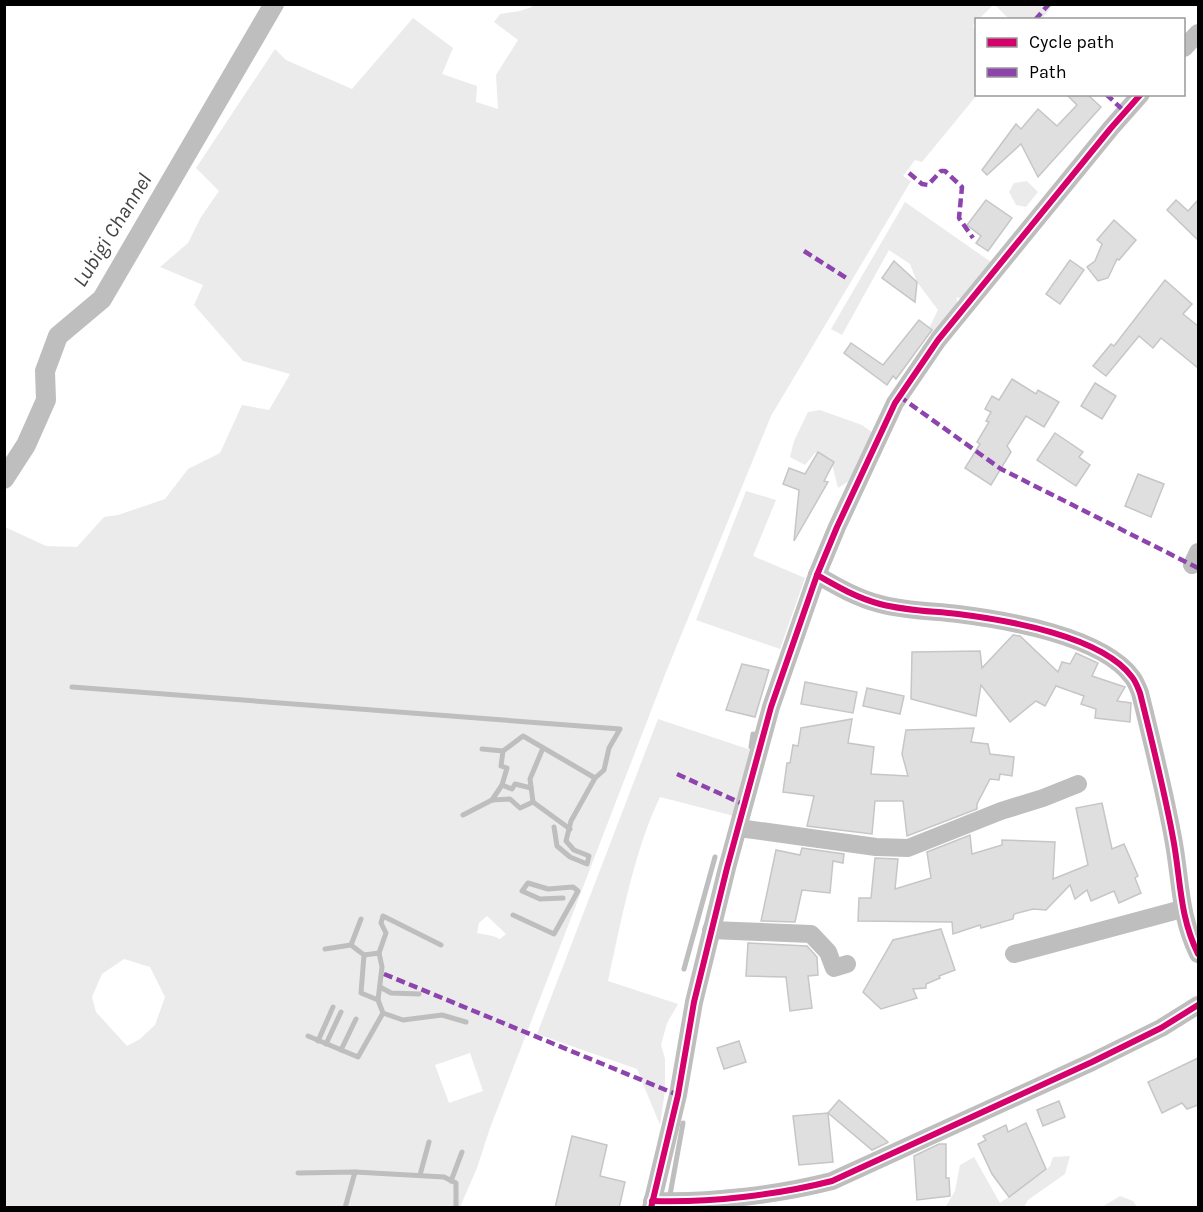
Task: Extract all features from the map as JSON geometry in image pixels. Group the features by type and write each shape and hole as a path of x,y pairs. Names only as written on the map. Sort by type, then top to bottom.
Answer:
{"street":[{"path":"1185,47 1198,33"},
{"path":"1139,96 938,340 895,403 855,486 818,575 771,706 711,930 694,1002 678,1095 651,1204 800,1189 832,1180 1092,1062 1161,1028 1198,1005"},
{"path":"818,575 854,595 881,604 1020,624 1060,635 1101,651 1116,661 1132,677 1140,693 1170,825 1189,879 1182,909 1189,936 1198,954"},
{"path":"739,828 876,848 908,848 1001,811 1078,784"},
{"path":"1014,954 1182,909"},
{"path":"711,930 811,934 828,952 834,968 847,964"}],"shaded area":[{"path":"537,5 993,5 980,18 975,18 973,26 975,30 976,96 922,162 915,160 903,176 911,181 771,416 666,672 490,1128 477,1168 460,1207 5,1207 5,527 46,546 77,547 104,517 118,515 165,499 188,469 220,453 242,405 269,410 290,374 243,361 194,305 203,285 160,267 188,243 201,217 219,191 196,168 275,49 286,60 352,89 413,18 453,48 442,74 477,86 476,102 498,109 496,75 518,40 494,22 500,14 520,11","holes":["487,916 506,934 500,939 477,933 479,923","124,959 150,967 165,997 155,1025 140,1039 127,1046 96,1012 92,997 102,974","470,1053 483,1091 449,1103 435,1065"]},
{"path":"995,5 1053,5 1043,18 1008,18"},
{"path":"1027,181 1038,192 1026,207 1016,205 1009,192 1014,183"},
{"path":"905,202 991,262 961,299 957,297 956,312 931,334 928,330 938,310 917,282 910,264 889,250 842,335 831,329"},
{"path":"820,410 862,425 873,433 854,478 838,488 831,460 815,453 805,465 790,457 794,441 808,412"},
{"path":"746,491 776,500 753,556 805,578 780,649 696,620"},
{"path":"658,719 751,750 734,816 660,797 643,840 629,887 608,981 678,1004 667,1023 661,1045 665,1059 665,1091 660,1125 637,1069 537,1034"},
{"path":"1070,1156 1065,1174 1028,1200 1024,1207 945,1208 955,1191 960,1165 974,1157 1000,1203 1047,1169 1053,1157"},
{"path":"1120,1196 1133,1201 1137,1207 1102,1207"}],"building":[{"path":"1068,96 1089,96 1101,107 1038,177 1021,144 987,175 982,170 1016,124 1021,129 1038,109 1057,126 1077,105"},
{"path":"986,200 1012,218 988,251 976,243 981,236 967,225"},
{"path":"1176,200 1188,211 1198,200 1198,240 1167,210"},
{"path":"1114,220 1136,240 1119,260 1117,259 1108,278 1098,281 1087,267 1095,261 1102,244 1097,240"},
{"path":"1070,260 1084,270 1060,304 1046,294"},
{"path":"894,261 917,282 915,302 882,278"},
{"path":"1165,280 1192,304 1183,314 1198,326 1198,368 1161,338 1153,348 1139,336 1106,376 1093,366 1111,344 1114,346"},
{"path":"919,320 932,330 896,379 893,376 887,385 844,353 851,343 883,365"},
{"path":"1012,379 1036,394 1038,390 1059,402 1044,427 1026,416 1007,446 1011,452 991,485 965,468 980,444 977,442 989,422 986,421 991,412 985,409 992,396 999,400"},
{"path":"1095,383 1116,396 1102,419 1081,406"},
{"path":"1055,433 1083,452 1079,457 1090,465 1076,486 1037,460"},
{"path":"818,452 834,462 824,481 828,482 794,541 799,490 783,484 789,468 805,474"},
{"path":"1138,474 1164,484 1151,517 1125,506"},
{"path":"1013,635 1020,636 1058,672 1062,662 1070,664 1076,653 1098,663 1092,676 1125,687 1117,701 1131,703 1130,722 1095,718 1096,709 1081,704 1084,696 1056,686 1045,706 1036,701 1010,722 981,685 976,716 911,699 912,652 980,651 982,668"},
{"path":"742,664 769,670 755,717 726,710"},
{"path":"805,682 857,692 853,713 801,704"},
{"path":"867,688 904,696 900,714 863,706"},
{"path":"852,719 848,743 874,747 871,774 908,776 902,754 906,730 974,728 971,742 988,744 990,754 1014,757 1012,776 1000,774 999,780 990,779 977,804 977,809 907,836 903,801 875,801 872,834 807,826 814,796 783,792 787,763 790,763 793,745 798,746 801,728"},
{"path":"1102,803 1112,849 1124,844 1138,876 1135,878 1141,893 1119,903 1114,891 1091,901 1087,890 1075,899 1070,885 1046,910 1033,909 1014,914 1013,919 981,928 980,925 953,934 952,922 858,921 859,898 871,898 875,858 898,859 895,889 931,878 927,852 970,835 972,854 1002,845 1002,840 1055,842 1053,879 1088,865 1076,808"},
{"path":"802,848 844,854 843,863 833,861 830,893 802,890 795,922 761,921 776,850 800,855"},
{"path":"941,929 955,970 926,984 926,988 913,989 917,998 881,1009 863,992 893,940"},
{"path":"748,943 807,946 817,957 818,975 808,976 812,1008 790,1011 786,977 746,976"},
{"path":"739,1041 746,1062 724,1069 717,1048"},
{"path":"1198,1058 1198,1105 1187,1109 1182,1103 1162,1113 1148,1082"},
{"path":"839,1100 888,1142 872,1150 828,1113"},
{"path":"1059,1101 1065,1117 1043,1126 1037,1110"},
{"path":"828,1113 833,1162 799,1165 793,1116"},
{"path":"1026,1123 1046,1169 1009,1197 992,1174 978,1144 986,1140 983,1136 1006,1125 1008,1132"},
{"path":"572,1136 607,1145 600,1176 625,1182 619,1208 555,1208"},
{"path":"939,1144 946,1144 946,1178 949,1178 950,1196 917,1200 914,1156"}],"waterway":[{"name":"Lubigi Channel","path":"4,479 26,445 46,400 45,371 58,336 102,299 274,4"},
{"path":"72,687 620,729 609,748 604,770 595,778 571,821 566,841 574,850 589,856 587,864 570,857 557,846 554,827"},
{"path":"751,747 753,734"},
{"path":"482,749 503,751 523,736 595,778"},
{"path":"543,748 530,779 533,802 570,829"},
{"path":"492,800 502,785 507,768 501,766 503,751"},
{"path":"502,785 512,789 515,784 531,788"},
{"path":"463,815 492,800 510,799 520,808 533,802"},
{"path":"684,969 715,857"},
{"path":"513,915 554,934 578,891 573,887 548,889 528,883 522,891 540,899 563,898"},
{"path":"379,953 386,933 381,923 383,916 441,945"},
{"path":"351,945 361,919"},
{"path":"325,949 351,945 364,955 361,993 378,1000 383,1013 403,1020 442,1015 466,1022"},
{"path":"364,955 379,953 382,967 378,1000"},
{"path":"380,987 391,993 419,994"},
{"path":"318,1041 333,1007"},
{"path":"326,1044 341,1012"},
{"path":"308,1036 358,1057 383,1013"},
{"path":"341,1050 356,1019"},
{"path":"670,1195 683,1123"},
{"path":"420,1175 429,1142"},
{"path":"451,1181 462,1152"},
{"path":"298,1173 355,1172 444,1177 456,1183 456,1208"},
{"path":"345,1208 355,1172"}],"marked path":[{"path":"1037,18 1049,4"},
{"path":"1108,96 1125,112"},
{"path":"909,173 922,184 928,185 941,171 945,171 962,187 959,218 973,238"},
{"path":"804,251 848,279"},
{"path":"899,396 1001,469 1198,568"},
{"path":"677,774 745,805"},
{"path":"384,974 678,1095"}],"cycle path":[{"path":"651,1208 678,1095 694,1002 727,868 771,707 817,575 837,527 895,403 938,340 1139,96"},
{"path":"817,575 855,595 880,604 978,617 1052,632 1099,651 1118,663 1133,679 1140,693 1176,853 1187,925 1198,954"},
{"path":"652,1201 696,1201 743,1197 832,1181 1092,1062 1161,1028 1198,1005"}]}
